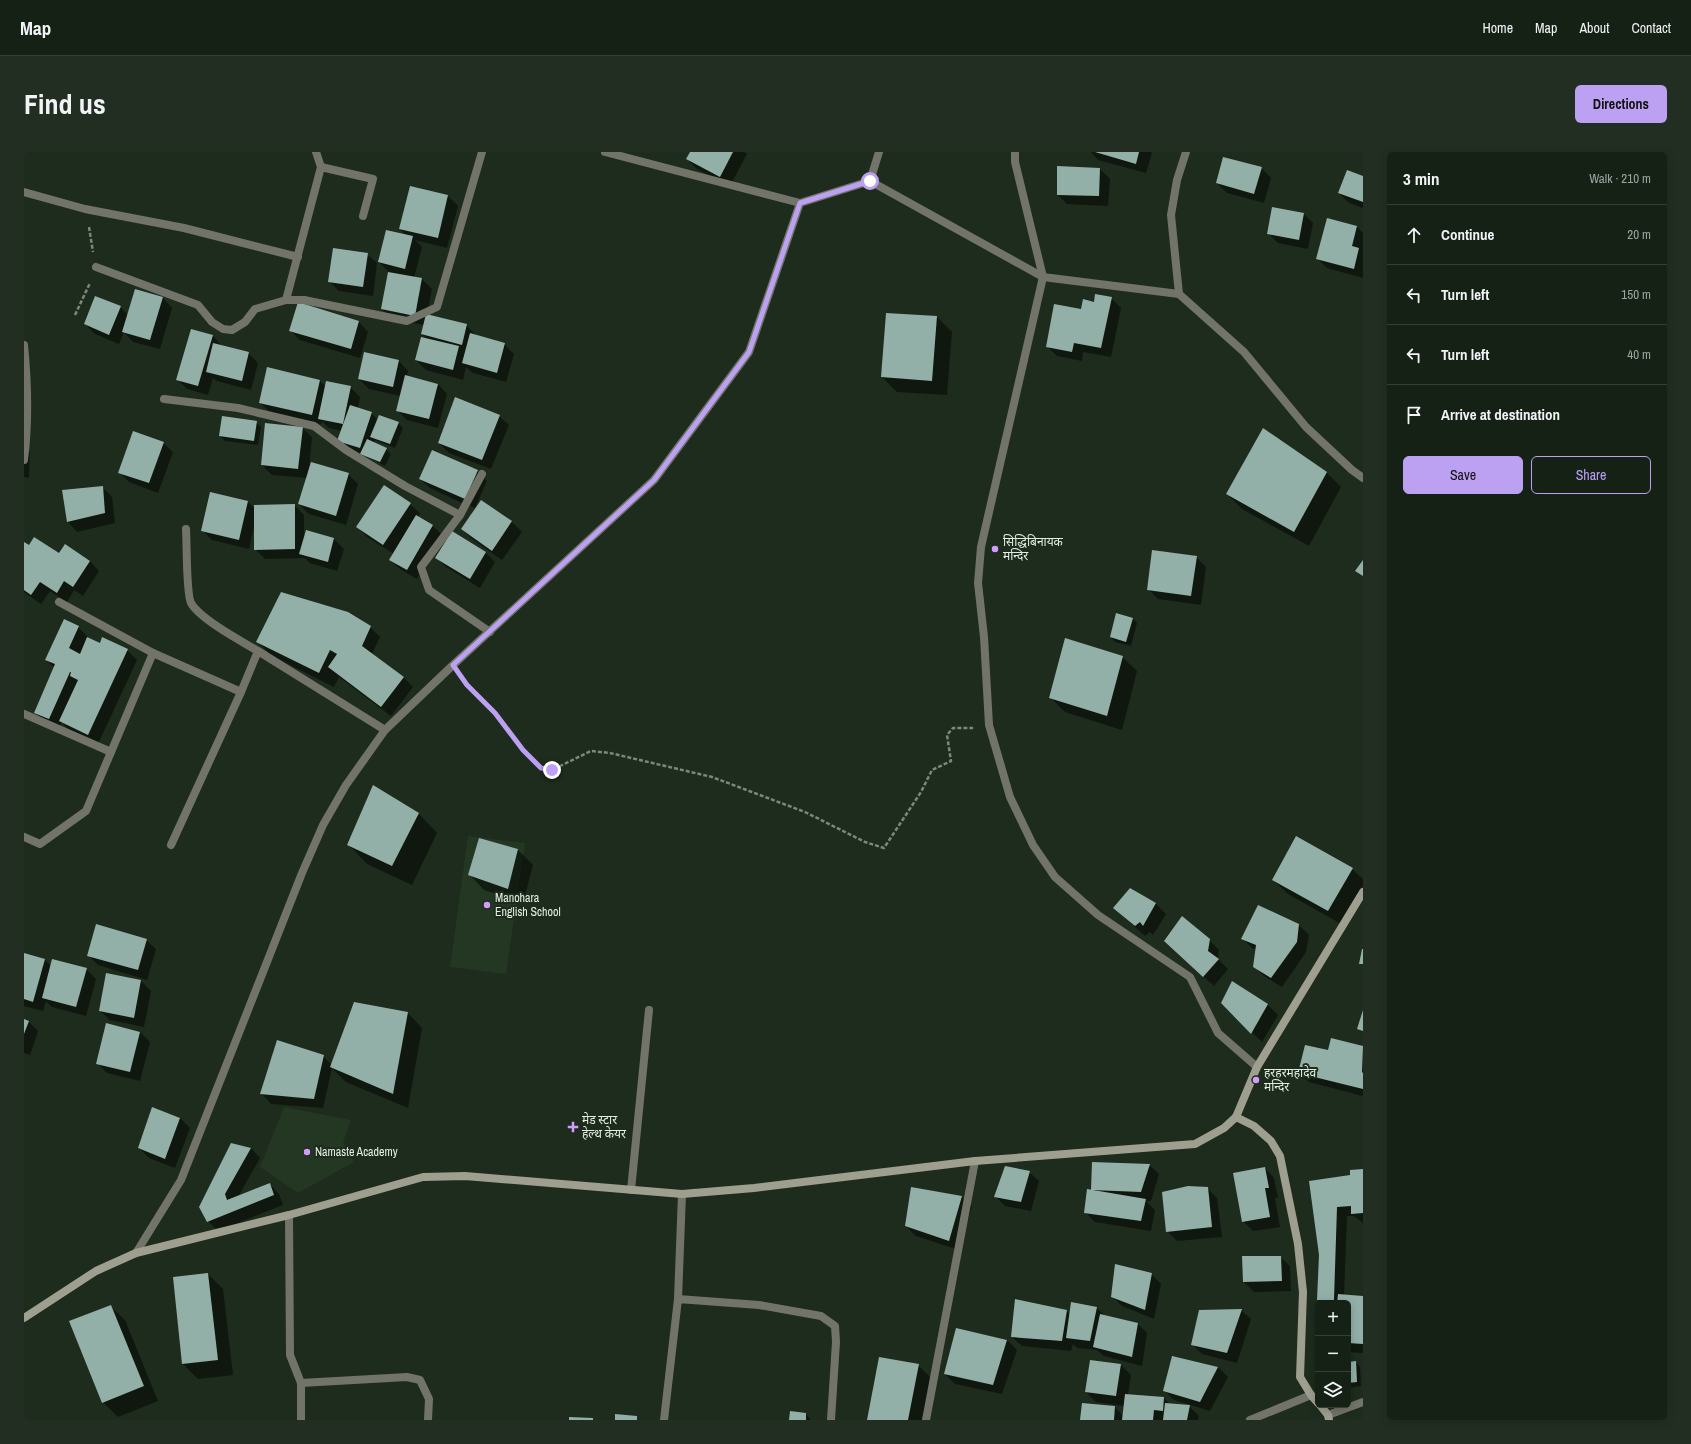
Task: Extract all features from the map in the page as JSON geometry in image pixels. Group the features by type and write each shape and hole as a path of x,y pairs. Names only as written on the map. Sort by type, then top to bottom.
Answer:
{"main road":[{"path":"24,1318 96,1271 136,1253 289,1216 423,1177 465,1176 682,1194 754,1188 975,1161 1195,1144 1224,1128 1236,1117 1257,1067 1363,892"},
{"path":"1236,1117 1254,1126 1271,1141 1280,1156 1298,1244 1303,1292 1300,1377 1315,1400"},
{"path":"1322,1408 1329,1418"}],"street":[{"path":"286,300 321,168 316,152"},
{"path":"96,268 198,305 212,322 222,329 232,330 245,322 255,309 286,300 304,300 406,321 437,307 482,152"},
{"path":"605,152 800,203 870,181 1043,277 1179,294 1244,352 1306,427 1352,470 1363,478"},
{"path":"870,181 879,152"},
{"path":"1015,152 1015,162 1043,277 981,547 978,583 984,637 989,725 1010,797 1032,846 1055,877 1098,915 1190,977 1218,1033 1257,1067"},
{"path":"1179,294 1171,215 1177,180 1186,152"},
{"path":"321,168 373,179 363,216"},
{"path":"24,192 85,209 184,228 298,257"},
{"path":"136,1253 181,1180 302,873 323,825 346,785 385,730 453,665 654,480 749,352 800,203"},
{"path":"24,345 28,385 28,430 24,460"},
{"path":"164,399 238,408 314,426 346,450 399,482 460,515"},
{"path":"482,474 460,515 421,568 429,590 490,632"},
{"path":"186,529 191,602 208,620 385,730"},
{"path":"59,602 153,653 241,692"},
{"path":"171,845 241,692 258,651"},
{"path":"24,837 40,844 86,811 153,653"},
{"path":"24,714 111,752"},
{"path":"631,1190 650,1010"},
{"path":"926,1420 975,1161"},
{"path":"664,1420 678,1300 682,1194"},
{"path":"289,1216 290,1355 301,1383 301,1420"},
{"path":"678,1300 759,1304 821,1316 835,1326 836,1342 831,1420"},
{"path":"301,1383 407,1377 420,1380 429,1399 428,1420"},
{"path":"1250,1420 1311,1395"},
{"path":"1329,1418 1363,1402"}],"path":[{"path":"453,665 467,685 495,713 523,750 541,768 552,770 591,751 610,753 712,777 805,812 865,842 884,848 917,798 932,770 951,761 947,734 953,728 972,729 989,725"}],"shaded area":[{"name":"Manohara English School","path":"468,836 525,843 506,974 450,967"},
{"name":"Namaste Academy","path":"284,1107 351,1120 343,1142 354,1162 298,1193 260,1167"}],"building":[{"path":"690,152 733,152 720,177 686,159"},
{"path":"1095,152 1139,152 1136,164"},
{"path":"1223,157 1262,167 1254,194 1216,183"},
{"path":"1057,166 1100,168 1099,196 1057,195"},
{"path":"1347,170 1363,176 1363,202 1338,193"},
{"path":"410,186 448,195 438,238 399,229"},
{"path":"1272,207 1304,213 1299,240 1267,234"},
{"path":"1327,218 1357,226 1352,246 1359,248 1354,269 1316,259"},
{"path":"386,230 413,236 405,269 378,262"},
{"path":"333,248 368,253 363,287 328,282"},
{"path":"388,272 422,278 415,316 381,309"},
{"path":"135,289 163,297 150,340 122,332"},
{"path":"1095,294 1112,297 1101,348 1074,343 1072,352 1046,347 1054,304 1081,309 1083,299 1094,302"},
{"path":"95,296 121,306 109,335 84,324"},
{"path":"298,302 359,321 351,349 289,331"},
{"path":"886,313 937,316 932,381 881,377"},
{"path":"426,314 467,324 462,345 421,334"},
{"path":"191,329 213,335 198,386 176,380"},
{"path":"470,333 505,343 497,373 462,363"},
{"path":"421,337 459,346 453,370 415,360"},
{"path":"213,343 249,352 242,381 206,372"},
{"path":"364,352 399,360 393,387 358,379"},
{"path":"267,367 320,380 312,415 259,403"},
{"path":"405,375 438,384 429,419 396,411"},
{"path":"326,381 351,386 343,424 318,419"},
{"path":"455,397 500,415 482,460 438,443"},
{"path":"350,405 372,412 360,448 337,441"},
{"path":"379,415 399,422 390,444 370,437"},
{"path":"222,416 257,421 254,441 219,436"},
{"path":"265,423 303,427 298,469 261,465"},
{"path":"1263,428 1327,472 1294,532 1226,494"},
{"path":"133,431 164,442 149,483 118,473"},
{"path":"367,439 387,448 380,462 360,454"},
{"path":"432,450 478,470 465,499 419,479"},
{"path":"311,462 349,473 336,516 298,504"},
{"path":"384,485 411,503 383,545 356,527"},
{"path":"103,486 105,513 67,522 62,490"},
{"path":"210,492 248,501 239,540 201,531"},
{"path":"481,500 512,521 492,551 461,529"},
{"path":"295,504 295,549 254,550 254,505"},
{"path":"416,515 433,525 407,570 389,560"},
{"path":"306,530 334,538 328,562 299,554"},
{"path":"452,531 486,552 470,579 435,558"},
{"path":"34,537 59,553 65,544 90,561 73,587 64,581 57,593 40,582 31,595 24,590 24,542 29,545"},
{"path":"1152,550 1197,556 1191,596 1147,590"},
{"path":"1363,560 1363,576 1355,571"},
{"path":"281,592 348,612 371,626 362,646 404,677 381,707 328,667 337,654 330,650 319,673 256,642"},
{"path":"1116,613 1133,618 1126,642 1110,637"},
{"path":"64,619 79,626 69,648 80,654 87,637 100,643 102,637 128,649 88,735 59,721 78,680 70,676 71,672 49,719 34,713 55,664 45,660"},
{"path":"1065,638 1123,656 1107,716 1049,698"},
{"path":"373,785 419,813 392,866 347,845"},
{"path":"1296,836 1353,868 1328,911 1272,880"},
{"path":"479,838 518,849 508,889 468,875"},
{"path":"1130,888 1156,903 1143,926 1140,922 1135,926 1113,908"},
{"path":"1258,905 1299,924 1297,942 1271,978 1253,967 1256,945 1241,939"},
{"path":"1182,916 1210,939 1208,951 1219,959 1203,977 1164,941"},
{"path":"96,924 147,939 138,970 87,956"},
{"path":"1362,949 1363,964 1359,964"},
{"path":"24,953 45,959 33,1002 24,999"},
{"path":"52,959 87,968 76,1007 42,998"},
{"path":"106,973 141,980 134,1018 99,1011"},
{"path":"1232,981 1268,1004 1251,1034 1221,1003"},
{"path":"354,1002 408,1012 393,1094 330,1067"},
{"path":"1363,1010 1363,1031 1357,1029"},
{"path":"24,1019 29,1021 24,1034"},
{"path":"106,1023 140,1032 130,1072 96,1064"},
{"path":"1331,1038 1363,1046 1363,1089 1298,1073 1305,1045 1328,1050"},
{"path":"277,1040 324,1055 314,1099 260,1094"},
{"path":"152,1107 180,1118 165,1159 138,1148"},
{"path":"231,1143 251,1148 225,1194 227,1200 270,1183 274,1195 207,1222 199,1207"},
{"path":"1092,1162 1150,1164 1141,1192 1091,1190"},
{"path":"1005,1166 1030,1171 1021,1202 994,1197"},
{"path":"1265,1167 1269,1188 1265,1188 1270,1217 1242,1222 1233,1173"},
{"path":"1363,1169 1363,1213 1351,1214 1351,1206 1337,1207 1334,1300 1317,1300 1319,1255 1309,1181 1350,1175 1350,1170"},
{"path":"1188,1186 1208,1187 1212,1227 1166,1232 1162,1192"},
{"path":"911,1187 962,1196 949,1241 905,1226"},
{"path":"1087,1189 1146,1199 1141,1221 1084,1213"},
{"path":"1242,1256 1281,1256 1282,1281 1243,1282"},
{"path":"1115,1264 1152,1273 1145,1310 1111,1297"},
{"path":"208,1273 218,1360 182,1364 173,1277"},
{"path":"1338,1294 1363,1296 1363,1344 1351,1343 1351,1300 1337,1300"},
{"path":"1015,1299 1067,1310 1062,1341 1011,1337"},
{"path":"1071,1302 1097,1307 1090,1341 1066,1338"},
{"path":"111,1305 144,1386 102,1403 69,1321"},
{"path":"1242,1309 1227,1353 1191,1345 1199,1310"},
{"path":"1100,1314 1138,1323 1132,1357 1093,1347"},
{"path":"956,1328 1007,1340 993,1385 944,1374"},
{"path":"1172,1356 1218,1367 1200,1402 1163,1391"},
{"path":"879,1357 919,1364 908,1420 867,1420"},
{"path":"1090,1360 1121,1364 1116,1396 1085,1392"},
{"path":"1356,1361 1357,1382 1351,1383 1351,1362"},
{"path":"1125,1394 1164,1397 1163,1411 1154,1410 1153,1420 1122,1420"},
{"path":"1082,1403 1115,1406 1114,1420 1080,1420"},
{"path":"1165,1403 1190,1405 1187,1420 1163,1420"},
{"path":"790,1411 806,1413 806,1420 789,1420"},
{"path":"615,1414 637,1416 637,1420 615,1420"},
{"path":"569,1417 593,1418 593,1420 569,1420"}],"place":[{"name":"सिद्धिबिनायक मन्दिर","path":"995,549"},
{"name":"Manohara English School","path":"487,905"},
{"name":"हरहरमहादेव मन्दिर","path":"1256,1080"},
{"name":"मेड स्टार हेल्थ केयर","path":"573,1127"},
{"name":"Namaste Academy","path":"307,1152"}],"route":[{"path":"552,770 541,768 523,750 495,713 467,685 453,665 654,480 749,352 800,203 870,181"}]}
